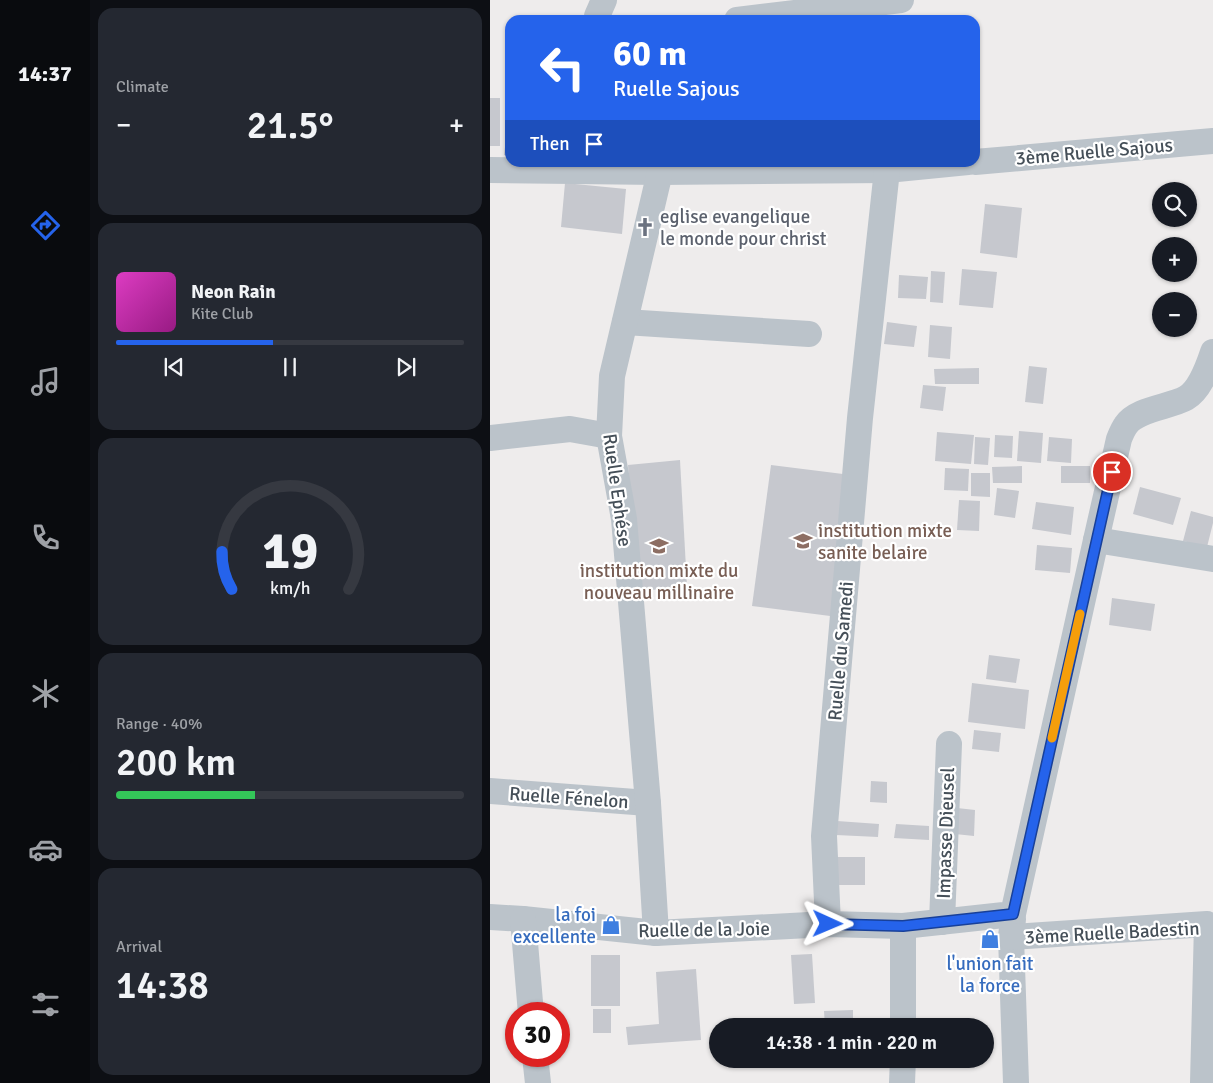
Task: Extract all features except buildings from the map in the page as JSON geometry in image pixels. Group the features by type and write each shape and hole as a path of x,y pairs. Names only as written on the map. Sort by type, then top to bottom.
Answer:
{"street":[{"path":"597,15 604,0"},
{"path":"778,15 901,0"},
{"name":"3ème Ruelle Sajous","path":"980,162 1213,141"},
{"path":"490,170 660,172 887,170 917,167"},
{"name":"Ruelle du Samedi","path":"828,924 824,836 860,418 887,170"},
{"name":"Ruelle Ephése","path":"656,933 648,803 624,519 608,436 612,376 660,172"},
{"path":"625,322 809,334"},
{"path":"1016,1083 1012,926 1119,439 1126,424 1134,416 1187,398 1205,375 1213,352"},
{"path":"490,438 570,429 608,436"},
{"path":"1096,540 1213,558"},
{"name":"Impasse Dieusel","path":"942,922 949,744"},
{"name":"Ruelle Fénelon","path":"490,791 648,803"},
{"name":"Ruelle de la Joie","path":"490,917 656,933 828,924 903,926"},
{"path":"523,919 530,1002"},
{"name":"3ème Ruelle Badestin","path":"903,926 942,922 1012,926 1210,924 1203,1083"},
{"path":"903,926 903,1018"},
{"path":"536,1067 538,1083"},
{"path":"902,1083 903,1068"}],"slow traffic":[{"path":"1052,738 1080,614"}],"place":[{"name":"eglise evangelique le monde pour christ","path":"645,227"},
{"name":"institution mixte sanite belaire","path":"803,541"},
{"name":"institution mixte du nouveau millinaire","path":"659,546"},
{"name":"la foi excellente","path":"611,925"},
{"name":"l'union fait la force","path":"990,939"}],"route":[{"path":"828,924 903,926 1013,914 1112,472"}]}
